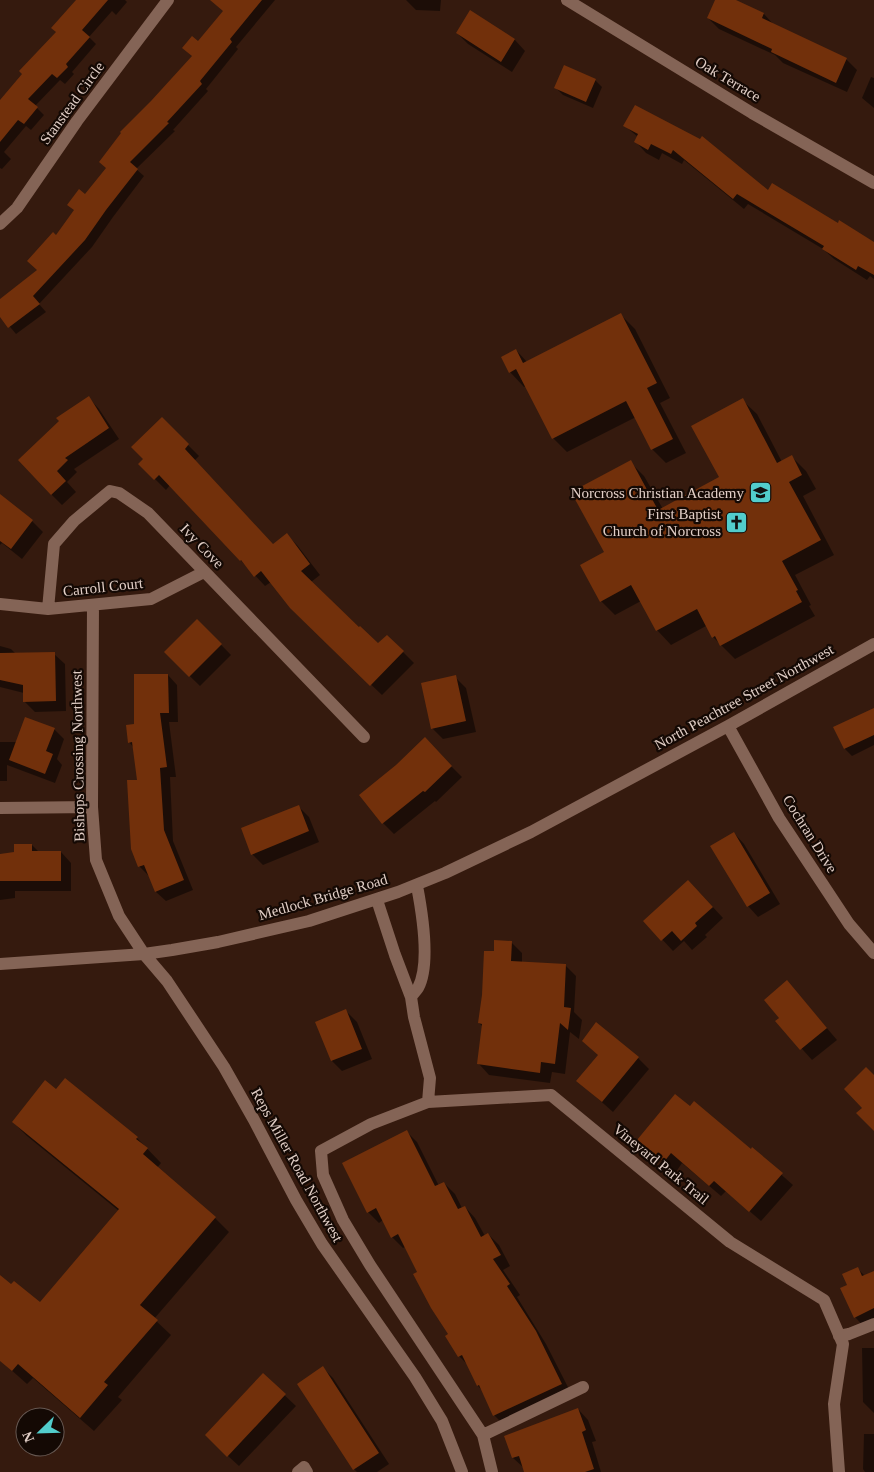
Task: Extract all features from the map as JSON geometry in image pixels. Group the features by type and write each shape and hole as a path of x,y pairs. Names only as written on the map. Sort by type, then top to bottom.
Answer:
{"street":[{"name":"Stanstead Circle","path":"0,224 17,208 77,121 168,0"},
{"name":"Oak Terrace","path":"567,0 752,113 874,183"},
{"name":"Ivy Cove","path":"48,609 54,544 74,521 110,491 120,493 148,513 364,737"},
{"name":"Carroll Court","path":"0,604 48,609 151,598 204,572"},
{"name":"Bishops Crossing Northwest","path":"93,605 92,807 96,860 119,916 144,954"},
{"name":"North Peachtree Street Northwest","path":"630,779 874,644"},
{"name":"Cochran Drive","path":"728,726 779,818 849,924 874,953"},
{"name":"Medlock Bridge Road","path":"0,964 144,954 218,942 310,921 417,886 531,832 630,779"},
{"path":"0,808 92,807"},
{"path":"411,997 418,988 424,964 425,937 417,886"},
{"path":"377,900 411,997 414,1017 430,1078 428,1102"},
{"name":"Reps Miller Road Northwest","path":"144,954 167,981 224,1067 322,1244 415,1377 442,1421 462,1472"},
{"name":"Vineyard Park Trail","path":"492,1472 483,1435 370,1265 343,1220 323,1175 322,1151 371,1124 428,1102 551,1095 730,1242 824,1300 843,1344 834,1404 839,1472"},
{"path":"839,1336 874,1324"},
{"path":"483,1435 583,1387"},
{"path":"298,1472 304,1467 307,1472"}],"building":[{"path":"76,0 108,0 82,30 90,37 66,64 68,67 57,78 52,74 28,99 38,107 24,124 18,120 0,142 0,100 22,74 19,71 56,32 51,28"},
{"path":"210,0 262,0 230,39 232,42 200,81 202,84 167,122 169,123 130,162 138,169 85,240 33,296 40,304 8,328 0,317 0,299 37,270 27,261 53,232 56,235 74,210 67,205 79,189 85,194 106,168 99,162 120,132 192,56 182,48 192,36 198,41 223,11"},
{"path":"715,0 736,0 764,13 762,18 847,58 836,83 771,52 772,49 707,18"},
{"path":"470,10 515,39 501,62 456,33"},
{"path":"564,65 596,79 586,102 554,88"},
{"path":"635,105 700,139 702,136 768,190 772,183 838,223 839,220 874,242 874,275 858,266 856,270 822,249 824,246 737,194 733,199 673,150 671,154 651,144 648,150 634,142 638,134 623,126"},
{"path":"621,313 657,383 647,388 673,439 651,450 626,401 552,439 516,369 509,373 501,357 516,349 523,363"},
{"path":"89,396 109,428 65,458 68,460 57,471 66,481 51,495 18,460 59,421 56,418"},
{"path":"743,398 777,463 792,455 802,475 789,482 821,540 782,561 798,590 796,591 802,602 720,646 715,636 712,638 697,609 656,631 631,585 600,602 580,565 604,552 571,492 631,460 658,510 719,477 691,426"},
{"path":"162,417 189,444 185,449 273,544 287,533 310,564 301,571 378,643 387,635 404,651 370,686 290,608 261,571 254,577 241,560 159,475 154,480 138,464 143,459 131,447"},
{"path":"0,494 33,520 11,549 0,541"},
{"path":"197,619 222,644 189,677 164,652"},
{"path":"55,652 56,701 23,702 23,685 0,680 0,653"},
{"path":"134,674 168,674 169,713 160,713 167,767 160,768 164,830 184,880 155,892 144,865 138,867 131,849 127,780 137,780 132,742 128,743 126,725 134,724"},
{"path":"456,675 466,721 431,729 421,683"},
{"path":"874,708 874,735 844,749 833,727"},
{"path":"25,717 55,728 46,751 53,754 45,774 9,760"},
{"path":"425,737 452,766 425,792 423,791 382,824 359,795 396,765"},
{"path":"299,805 309,831 251,855 241,828"},
{"path":"734,832 770,893 747,907 710,846"},
{"path":"14,844 32,844 32,851 61,851 61,881 0,881 0,854 14,852"},
{"path":"688,880 713,907 695,923 697,926 681,941 672,931 661,941 643,921"},
{"path":"494,940 512,941 511,961 566,964 564,1007 571,1008 568,1030 560,1023 555,1064 541,1062 540,1073 477,1064 482,1024 478,1023 482,995 484,951 494,951"},
{"path":"787,980 827,1028 800,1050 775,1021 779,1018 764,1000"},
{"path":"346,1009 362,1049 331,1061 315,1022"},
{"path":"596,1022 639,1057 602,1102 576,1081 598,1055 582,1041"},
{"path":"866,1067 874,1075 874,1131 856,1113 862,1108 844,1089"},
{"path":"65,1078 138,1137 136,1139 148,1148 143,1154 216,1217 140,1305 158,1320 104,1382 108,1385 80,1418 18,1364 12,1371 0,1361 0,1275 11,1284 14,1281 40,1302 119,1209 12,1122 45,1080 56,1089"},
{"path":"675,1094 690,1106 694,1101 783,1173 749,1212 714,1181 709,1186 671,1153 664,1162 637,1140"},
{"path":"407,1130 435,1186 444,1182 458,1209 465,1206 481,1237 488,1233 501,1255 493,1259 510,1284 507,1286 536,1331 562,1384 493,1416 479,1385 477,1386 462,1355 458,1357 445,1336 448,1334 431,1308 413,1274 417,1272 398,1234 391,1238 376,1208 367,1213 342,1163"},
{"path":"858,1267 862,1276 874,1271 874,1308 854,1318 840,1288 847,1285 842,1274"},
{"path":"323,1366 379,1453 353,1470 297,1384"},
{"path":"263,1373 286,1394 227,1457 205,1435"},
{"path":"578,1408 586,1430 582,1432 594,1469 585,1472 524,1472 519,1456 512,1458 504,1436"}],"place":[{"name":"Norcross Christian Academy","path":"760,493"},
{"name":"First Baptist Church of Norcross","path":"737,523"}]}
